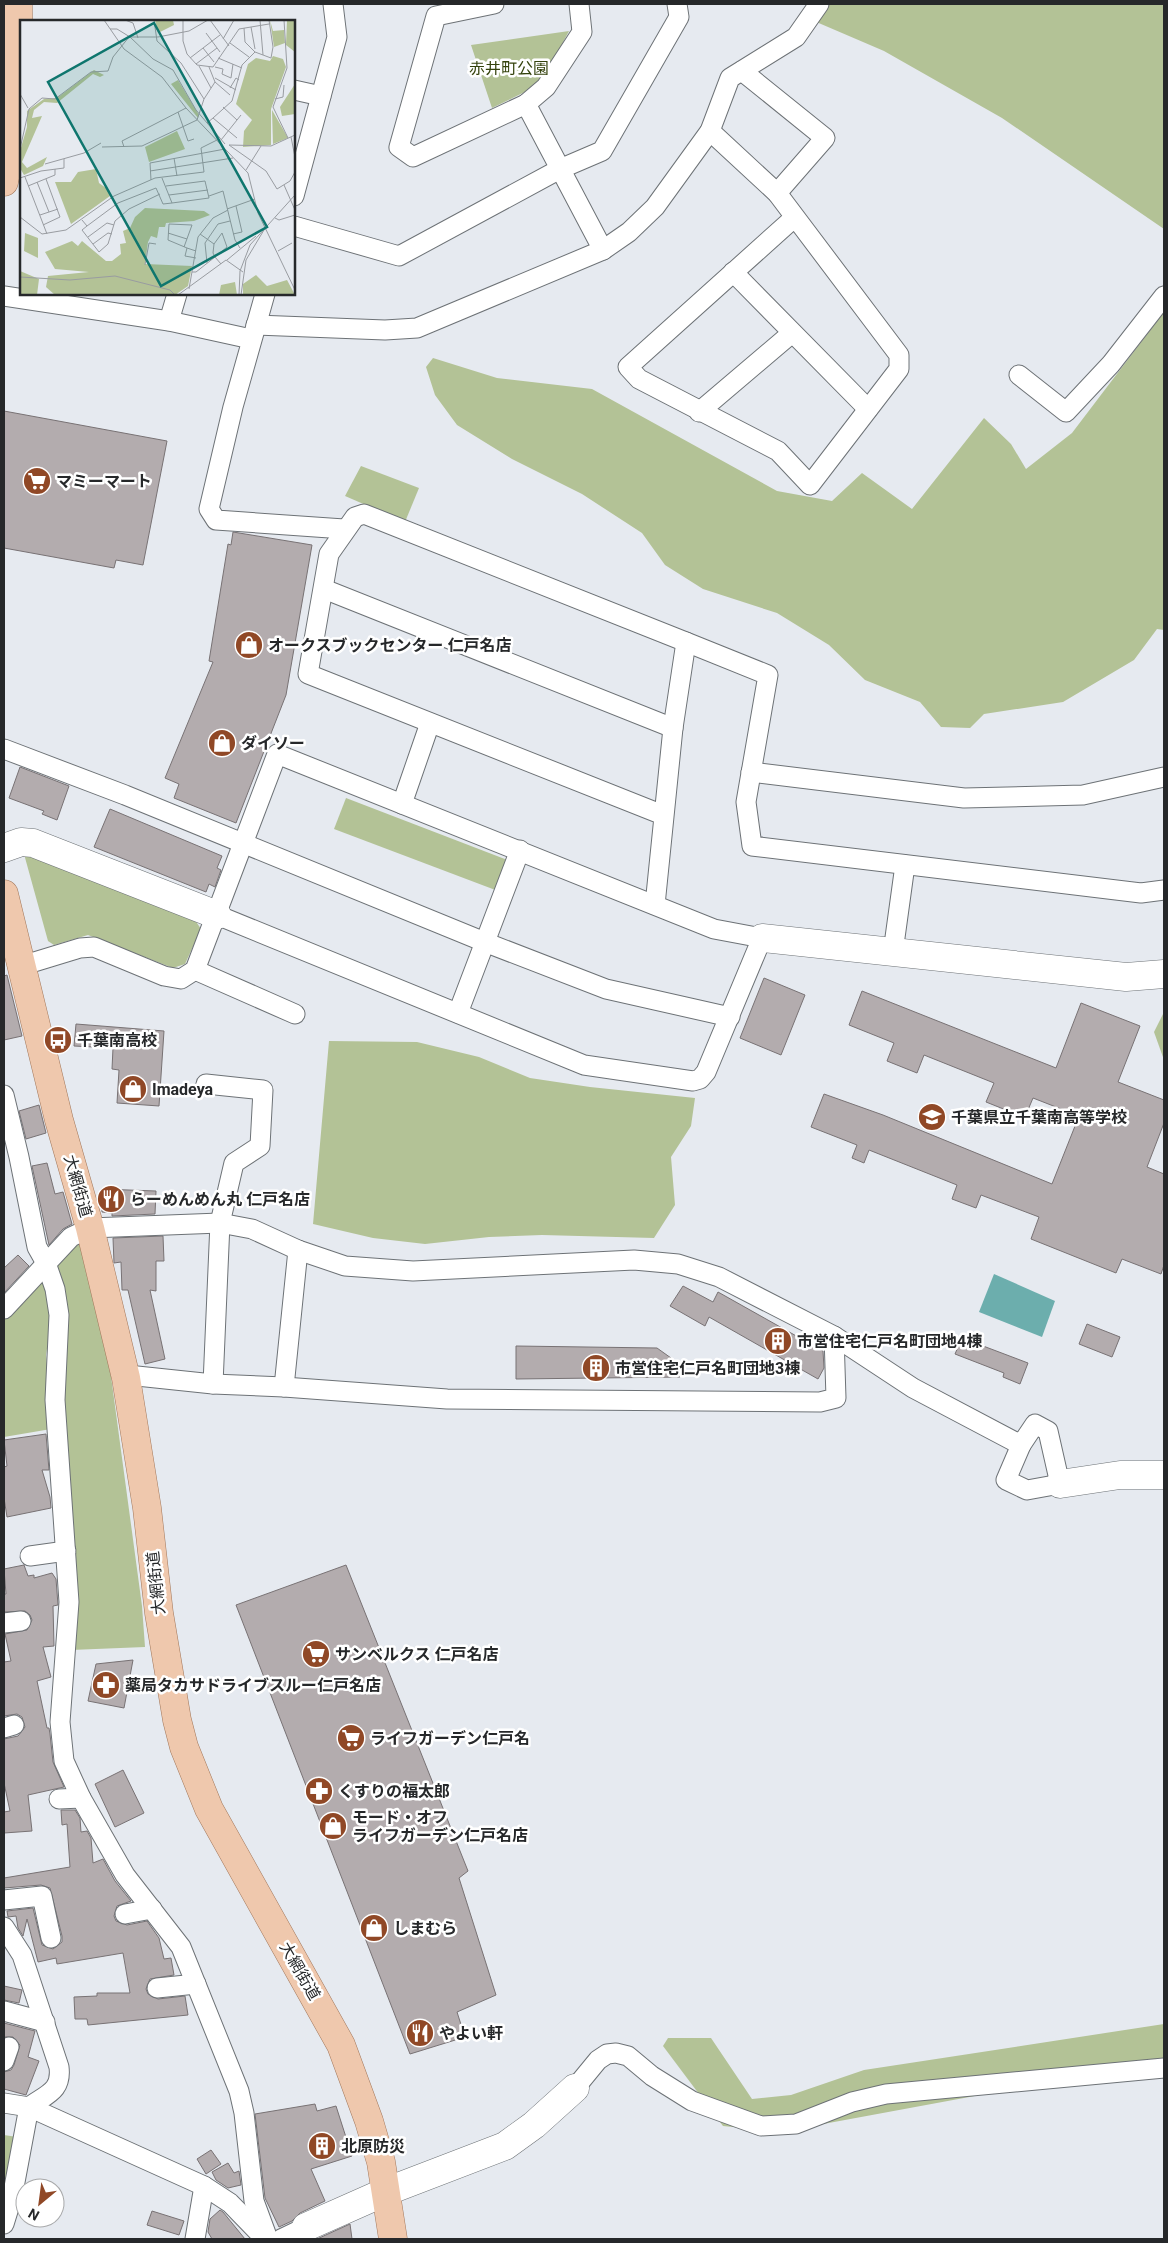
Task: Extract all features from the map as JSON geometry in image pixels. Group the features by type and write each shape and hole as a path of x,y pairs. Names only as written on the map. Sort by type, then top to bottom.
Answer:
{"main road":[{"path":"4,182 10,159 15,99 18,4"},
{"name":"大網街道","path":"4,897 8,936 21,966 59,1120 90,1228 126,1378 147,1508 159,1614 177,1720 184,1747 209,1810 341,2045 369,2121 381,2162 393,2239"}],"street":[{"path":"4,6 11,4"},
{"path":"295,192 337,38 333,4"},
{"path":"494,4 436,16 399,147 413,157 526,104 546,87 582,32 578,4"},
{"path":"295,226 399,256 560,170 602,151 679,17 677,4"},
{"path":"4,296 254,332 417,328 603,250 630,232 655,207 710,131 730,78 796,38 819,4"},
{"path":"742,72 825,138 777,193"},
{"path":"295,90 321,96"},
{"path":"526,104 603,250"},
{"path":"710,131 777,193 899,355 899,369 810,485 778,451 699,412 639,379 628,367 795,217"},
{"path":"733,272 868,409"},
{"path":"169,321 177,295"},
{"path":"265,295 209,509 216,520 344,530"},
{"path":"1019,375 1066,412 1111,364 1164,296"},
{"path":"699,412 792,333"},
{"path":"663,815 308,674 329,554 344,530 355,517 364,514 768,675 746,802 752,846 1142,893 1164,890"},
{"path":"324,589 673,728"},
{"path":"655,905 673,728 686,642"},
{"path":"402,804 430,724"},
{"path":"4,749 125,795 606,989 730,1017"},
{"path":"21,966 80,948 94,947 164,976 181,979 195,970 277,754 714,929 762,938 1126,977 1164,974"},
{"path":"751,772 964,798 1084,795 1164,776"},
{"path":"4,848 22,842 33,843 217,915 584,1065 693,1081 700,1079 706,1072 762,938"},
{"path":"458,1013 487,942 520,850"},
{"path":"893,952 905,864"},
{"path":"195,970 295,1014"},
{"path":"206,1084 263,1090 260,1146 234,1163 220,1223 212,1384"},
{"path":"4,1095 12,1159 37,1247 46,1263 55,1289 58,1315 55,1400 69,1602 60,1722 64,1761 81,1798 125,1875 181,1946 239,2091 244,2113 254,2200 267,2239"},
{"path":"4,1308 71,1237 90,1228 220,1223 252,1229 298,1250 345,1266 413,1271 624,1261 678,1264 719,1277 834,1336 913,1388 1021,1446"},
{"path":"284,1387 298,1250"},
{"path":"126,1378 137,1376 212,1384 284,1387 447,1399 820,1402 836,1398 834,1336"},
{"path":"1060,1484 1048,1431 1035,1424 1021,1446 1006,1480 1027,1490 1120,1475 1164,1475"},
{"path":"30,1556 66,1551"},
{"path":"59,1798 81,1798"},
{"path":"4,1900 42,1896 51,1938"},
{"path":"125,1914 152,1909"},
{"path":"4,2224 12,2198 29,2107 58,2086 60,2079 59,2067 22,1954 5,1936"},
{"path":"157,1988 196,1984"},
{"path":"4,2011 45,2022"},
{"path":"281,2239 385,2192 505,2146 534,2125 575,2088 598,2060 608,2054 628,2056 652,2076 692,2101 761,2126 796,2124 852,2102 886,2094 1164,2068"},
{"path":"4,2103 29,2107 204,2186 230,2204 256,2232 267,2239"},
{"path":"196,2239 204,2186"}],"green space":[{"path":"827,4 1164,4 1164,229 1002,118 884,51 814,21"},
{"name":"赤井町公園","path":"569,31 541,84 492,108 471,45"},
{"path":"1164,312 1164,630 1157,629 1134,660 1063,702 984,714 970,728 941,727 920,702 865,680 829,645 777,613 703,589 665,565 642,533 582,494 512,459 457,425 435,395 426,367 433,358 497,378 592,389 777,491 832,501 862,473 912,509 984,418 1011,444 1026,469 1072,433"},
{"path":"361,466 419,488 405,522 345,496"},
{"path":"346,798 510,861 498,891 334,829"},
{"path":"24,854 193,917 201,929 185,964 173,968 88,935 54,945 48,941"},
{"path":"1164,1012 1164,1060 1154,1032"},
{"path":"329,1041 417,1042 479,1057 530,1078 590,1087 695,1098 691,1126 671,1157 675,1205 654,1238 542,1235 489,1237 425,1244 373,1238 313,1224"},
{"path":"73,1241 82,1243 110,1369 142,1606 145,1647 71,1650 62,1424 65,1311 56,1258"},
{"path":"43,1275 53,1311 46,1355 51,1429 4,1437 4,1316"},
{"path":"1164,2024 1164,2061 780,2132 723,2126 663,2046 668,2038 711,2038 752,2099 791,2095 864,2070"},
{"path":"4,2135 17,2137 4,2206"}],"water":[{"path":"994,1274 1055,1301 1042,1337 979,1312"}],"building":[{"path":"4,411 167,441 143,565 116,560 114,568 4,548"},
{"path":"233,532 312,545 286,695 236,823 174,798 179,784 165,778 213,662 209,661 228,544 231,545"},
{"path":"20,767 69,786 57,820 42,814 44,811 9,798"},
{"path":"110,809 222,856 217,868 221,870 215,887 209,884 206,892 94,847"},
{"path":"7,975 22,1036 4,1040 4,976"},
{"path":"764,978 805,995 781,1055 740,1038"},
{"path":"862,991 1056,1068 1081,1003 1140,1026 1118,1082 1164,1100 1164,1123 1147,1167 1164,1174 1164,1265 1161,1274 1122,1259 1116,1273 1031,1239 1039,1217 981,1195 976,1208 952,1199 957,1185 869,1150 864,1163 852,1158 857,1145 811,1127 824,1094 883,1115 1052,1184 1079,1116 1033,1098 1025,1117 1001,1108 986,1102 994,1083 924,1055 917,1073 887,1061 894,1043 849,1025"},
{"path":"76,1024 164,1031 159,1106 117,1103 119,1070 112,1069 113,1048 74,1046"},
{"path":"39,1105 46,1133 26,1139 19,1111"},
{"path":"47,1163 55,1194 63,1192 72,1224 63,1229 49,1245 32,1166"},
{"path":"101,1189 156,1191 155,1214 112,1216 112,1213 102,1212"},
{"path":"163,1236 164,1261 156,1261 156,1291 150,1290 165,1359 145,1364 128,1290 122,1290 121,1262 114,1263 113,1238"},
{"path":"18,1255 29,1266 4,1293 4,1268"},
{"name":"市営住宅仁戸名町団地4棟","path":"683,1286 713,1302 718,1292 823,1351 824,1368 818,1379 709,1317 705,1326 670,1306"},
{"path":"1087,1324 1120,1337 1112,1357 1079,1344"},
{"path":"962,1338 1028,1363 1020,1384 1003,1377 1004,1373 955,1354"},
{"name":"市営住宅仁戸名町団地3棟","path":"516,1346 657,1348 671,1358 680,1377 516,1379"},
{"path":"46,1434 49,1470 42,1470 50,1497 51,1508 7,1517 4,1498 4,1467 7,1466 4,1440"},
{"path":"24,1565 28,1576 34,1575 34,1578 52,1573 56,1579 58,1605 53,1606 54,1646 43,1647 51,1677 37,1681 47,1728 49,1728 53,1762 64,1787 28,1795 32,1831 4,1833 4,1812 10,1811 4,1783 4,1739 18,1736 25,1727 22,1717 17,1714 4,1716 4,1662 11,1661 5,1634 27,1630 32,1620 25,1611 4,1612 4,1594 6,1594 4,1569"},
{"name":"ライフガーデン仁戸名","path":"346,1565 468,1871 459,1878 496,1995 457,2012 465,2037 410,2054 236,1605"},
{"path":"133,1660 124,1708 88,1701 96,1664"},
{"path":"123,1770 144,1813 115,1827 95,1784"},
{"path":"61,1810 75,1810 80,1818 81,1832 87,1831 91,1838 93,1863 103,1859 115,1881 131,1901 117,1906 114,1916 116,1921 127,1925 147,1921 159,1938 164,1959 171,1958 174,1975 150,1979 146,1989 148,1994 158,1999 185,1996 188,2015 88,2025 87,2019 75,2019 74,1997 97,1996 97,1993 130,1993 123,1953 57,1964 56,1958 38,1962 27,1919 23,1936 18,1928 16,1916 8,1917 7,1911 33,1908 42,1945 53,1949 62,1942 50,1888 41,1885 4,1888 4,1878 70,1867 67,1824 62,1825"},
{"path":"4,1986 22,1990 19,2003 4,2000"},
{"path":"4,2023 35,2031 28,2057 39,2061 26,2095 4,2089 4,2072 11,2070 14,2065 20,2045 13,2037 4,2037"},
{"path":"315,2104 317,2111 336,2106 352,2156 311,2169 325,2201 300,2213 292,2221 279,2227 265,2198 255,2114"},
{"path":"211,2150 221,2164 206,2174 197,2159"},
{"path":"228,2163 234,2173 239,2171 241,2185 228,2188 216,2180 212,2172"},
{"path":"220,2210 245,2239 212,2239 208,2232 210,2219"},
{"path":"152,2211 184,2221 179,2235 147,2225"},
{"path":"350,2224 352,2239 317,2239"}],"place":[{"name":"マミーマート","path":"37,481"},
{"name":"オークスブックセンター 仁戸名店","path":"249,645"},
{"name":"ダイソー","path":"222,743"},
{"name":"千葉南高校","path":"58,1040"},
{"name":"Imadeya","path":"133,1089"},
{"name":"千葉県立千葉南高等学校","path":"932,1117"},
{"name":"らーめんめん丸 仁戸名店","path":"111,1199"},
{"name":"市営住宅仁戸名町団地4棟","path":"778,1341"},
{"name":"市営住宅仁戸名町団地3棟","path":"596,1368"},
{"name":"サンベルクス 仁戸名店","path":"316,1654"},
{"name":"薬局タカサドライブスルー仁戸名店","path":"106,1685"},
{"name":"ライフガーデン仁戸名","path":"351,1738"},
{"name":"くすりの福太郎","path":"319,1791"},
{"name":"モード・オフ ライフガーデン仁戸名店","path":"333,1826"},
{"name":"しまむら","path":"374,1928"},
{"name":"やよい軒","path":"420,2033"},
{"name":"北原防災","path":"322,2146"}]}
